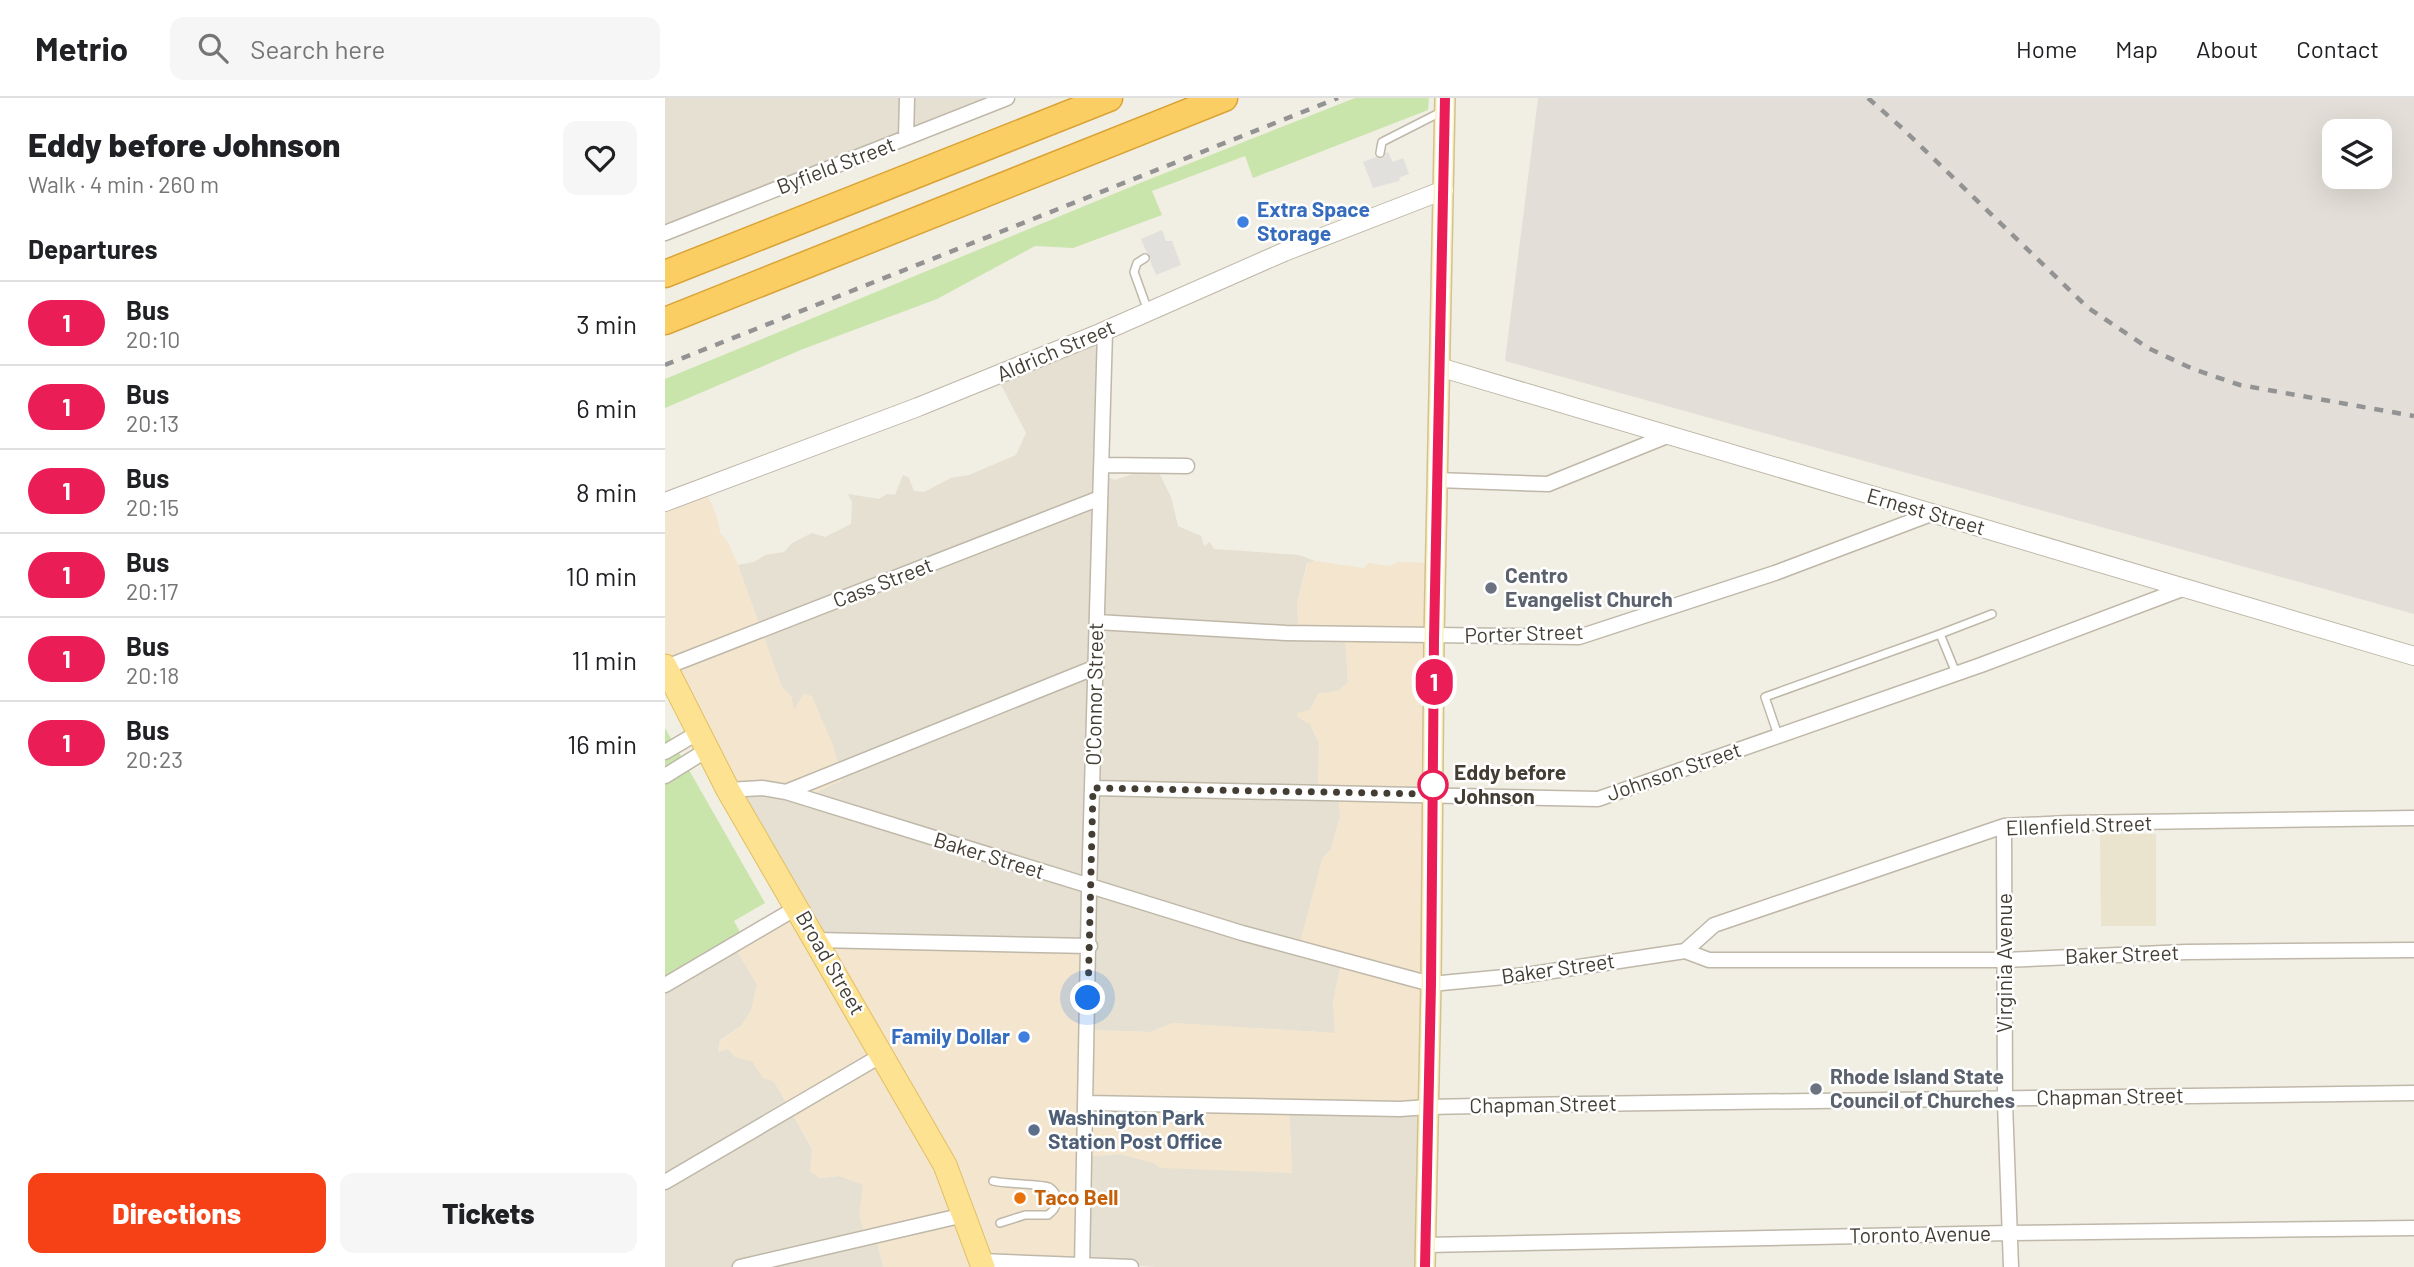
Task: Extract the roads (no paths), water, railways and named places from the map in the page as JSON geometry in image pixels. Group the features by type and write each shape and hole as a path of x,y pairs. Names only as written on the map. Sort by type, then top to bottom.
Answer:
{"highway":[{"path":"665,274 1109,98"},
{"path":"665,321 1224,98"}],"main road":[{"path":"1425,1267 1445,109"},
{"name":"Broad Street","path":"666,666 728,790 946,1165 982,1264"}],"street":[{"path":"906,138 907,98"},
{"name":"Byfield Street","path":"665,233 1007,98"},
{"name":"Aldrich Street","path":"665,502 918,407 1105,331 1291,246 1444,190"},
{"name":"O'Connor Street","path":"1082,1266 1105,331"},
{"name":"Ernest Street","path":"1439,367 2414,656"},
{"path":"1437,480 1548,484 1667,436"},
{"path":"1103,465 1187,466"},
{"name":"Cass Street","path":"666,666 1100,498"},
{"name":"Porter Street","path":"1097,622 1286,633 1579,637 1775,573 1931,514"},
{"name":"Johnson Street","path":"1093,788 1598,799 1956,673 2185,588"},
{"path":"786,792 1095,667"},
{"path":"665,752 703,741"},
{"path":"665,776 703,741"},
{"name":"Baker Street","path":"728,790 762,789 786,792 1090,888 1242,933 1431,984 1526,975 1685,951 1709,960 2004,960 2186,953 2414,950"},
{"name":"Ellenfield Street","path":"1685,951 1714,925 2004,826 2414,818"},
{"name":"Virginia Avenue","path":"2004,826 2006,1098 2011,1267"},
{"path":"665,985 798,907"},
{"path":"816,940 1090,946"},
{"path":"665,1182 882,1055"},
{"name":"Chapman Street","path":"1086,1103 1400,1109 2414,1093"},
{"path":"740,1267 964,1214"},
{"name":"Toronto Avenue","path":"1425,1245 2414,1228"},
{"path":"982,1264 1131,1267"}],"lane":[{"path":"1380,153 1382,142 1445,109"},
{"path":"1145,258 1137,262 1134,272 1149,312"},
{"path":"1778,735 1765,697 1992,614"},
{"path":"1940,634 1956,673"},
{"path":"993,1181 1010,1185 1044,1186 1052,1189 1057,1196 1056,1207 1048,1215 1025,1215 1000,1223"}],"railway":[{"path":"665,365 1338,98"},
{"path":"1868,98 2087,307 2148,348 2193,369 2240,385 2414,416"}],"place":[{"name":"Extra Space Storage","path":"1243,222"},
{"name":"Centro Evangelist Church","path":"1491,588"},
{"name":"Eddy before Johnson","path":"1433,785"},
{"name":"Family Dollar","path":"1024,1037"},
{"name":"Rhode Island State Council of Churches","path":"1816,1089"},
{"name":"Washington Park Station Post Office","path":"1034,1130"},
{"name":"Taco Bell","path":"1020,1198"}]}
